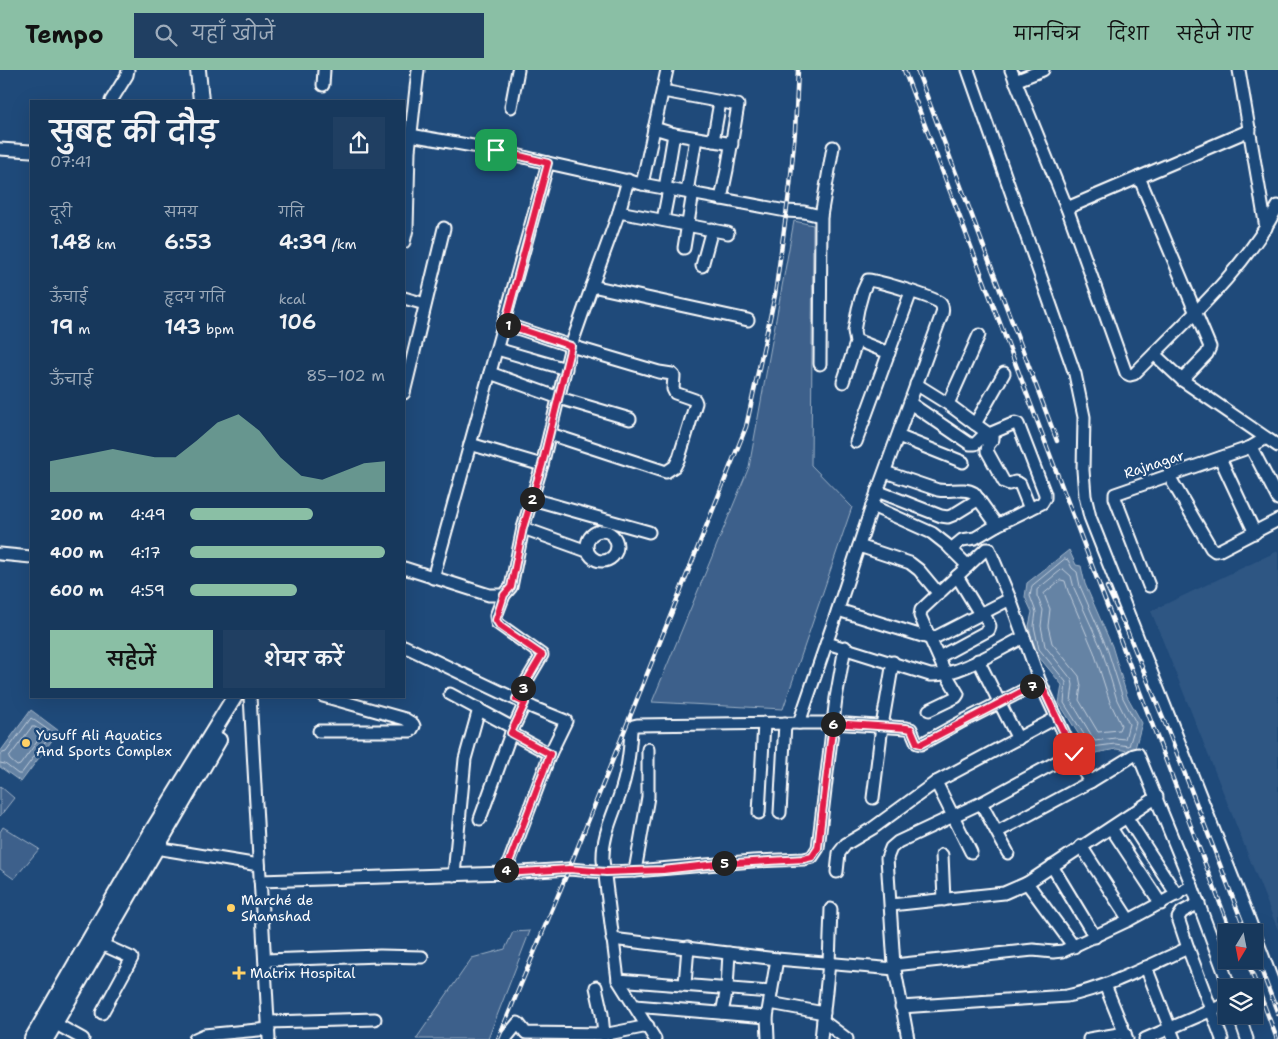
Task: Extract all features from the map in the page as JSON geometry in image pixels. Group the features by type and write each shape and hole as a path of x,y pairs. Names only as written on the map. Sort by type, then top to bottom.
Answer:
{"main road":[{"path":"198,70 201,100"},
{"path":"206,70 209,100"},
{"path":"32,1039 152,831 235,698"},
{"path":"46,1039 243,698"}],"street":[{"path":"112,100 127,75 128,70"},
{"path":"323,85 324,70"},
{"path":"405,238 407,229 406,150 410,135 418,70"},
{"path":"511,107 518,70"},
{"path":"642,184 667,70"},
{"path":"968,70 1075,374 1084,417 1083,470 1085,496 1092,525 1278,996"},
{"path":"1043,70 1014,75 1067,208 1126,372 1130,375 1134,374 1239,266 1266,228 1278,206"},
{"path":"1239,70 1266,228"},
{"path":"663,91 738,105 721,198"},
{"path":"714,141 720,102"},
{"path":"654,128 674,134 732,144"},
{"path":"1067,208 1250,130"},
{"path":"663,220 674,134"},
{"path":"410,135 496,150 667,189 786,212 804,212 821,216"},
{"path":"684,248 696,138"},
{"path":"820,364 821,216 833,147"},
{"path":"0,149 30,152"},
{"path":"670,160 692,164"},
{"path":"433,578 505,324 548,163"},
{"path":"1139,177 1208,343 1209,350 1182,380"},
{"path":"480,819 512,730 520,701 542,655 497,624 496,616 504,595 511,587 523,528 542,465 571,346 619,212 628,180"},
{"path":"619,212 728,233"},
{"path":"405,384 408,358 426,304 444,228"},
{"path":"702,266 712,229"},
{"path":"799,723 877,491 943,309 940,304 911,292 868,280 858,309 854,331 856,340 843,382"},
{"path":"592,286 748,320"},
{"path":"856,442 911,292"},
{"path":"405,298 426,304"},
{"path":"505,324 571,346 659,372 672,374 674,376 673,388 675,393 695,400 696,403 675,466 666,472 550,434"},
{"path":"948,404 979,334"},
{"path":"856,340 889,353"},
{"path":"497,349 566,369"},
{"path":"1154,354 1182,380 1278,446"},
{"path":"490,373 559,398 630,419"},
{"path":"975,424 1004,373"},
{"path":"916,384 990,433 993,439 988,445 988,451 1004,482 1020,484 1030,509"},
{"path":"910,403 970,444 975,444 990,433 1015,423 1018,424 1045,494 1042,503 975,538 962,540 951,549"},
{"path":"898,436 963,462"},
{"name":"Rajnagar","path":"1149,586 1114,498 1115,494 1251,447 1266,438"},
{"path":"470,444 542,465"},
{"path":"1251,447 1278,500"},
{"path":"1220,458 1255,533"},
{"path":"884,472 938,490 970,490 979,499 997,525"},
{"path":"1169,476 1210,548 1215,551 1255,533 1278,520"},
{"path":"877,491 948,517 979,499"},
{"path":"532,499 649,532"},
{"path":"872,506 932,533 968,566"},
{"path":"523,528 587,551"},
{"path":"859,546 910,563 919,570 939,594"},
{"path":"929,710 957,696 920,616 921,610 923,606 939,594 986,549 989,549 1010,599 1040,682 1056,718 1090,782"},
{"path":"0,554 30,557"},
{"path":"405,568 489,595 504,595"},
{"path":"939,657 989,630 990,626 957,576"},
{"path":"838,610 932,639 1010,599"},
{"path":"827,643 894,662 930,675 946,674 1024,637"},
{"path":"405,646 566,721 550,754 505,873"},
{"path":"260,881 454,875 569,869 606,872 635,871 812,857 818,848 836,698 845,648"},
{"path":"978,660 1018,740"},
{"path":"873,798 882,726 894,662"},
{"path":"655,1039 618,980 603,846 628,766 633,726 764,722 882,726 911,729 917,743 921,744 1040,682"},
{"path":"450,694 478,709 550,754"},
{"path":"250,698 258,865 269,1030"},
{"path":"320,731 407,731 411,730 414,726 405,719 330,698"},
{"path":"454,875 465,760 478,709"},
{"path":"837,872 839,854 846,844 873,828 936,782 1018,740 1056,718"},
{"path":"759,813 764,722"},
{"path":"780,813 786,723"},
{"path":"635,871 648,797 648,749"},
{"path":"908,1039 894,967 887,858 890,848 898,842 1074,754"},
{"path":"997,832 1090,782 1137,754 1157,798 1199,903 1227,979"},
{"path":"936,782 971,852"},
{"path":"890,905 1004,893 1027,883 1157,798"},
{"path":"981,802 1008,853"},
{"path":"1127,818 1177,895"},
{"path":"1111,828 1161,904"},
{"path":"1081,846 1129,920"},
{"path":"156,848 258,865"},
{"path":"942,855 944,900"},
{"path":"1052,866 1095,937"},
{"path":"1027,883 1074,947"},
{"path":"612,939 777,959 894,967 1033,950 1063,951 1161,904 1192,886"},
{"path":"1199,903 1182,912 1178,918 1222,1039"},
{"path":"821,1039 830,963 831,909"},
{"path":"101,944 132,958 102,1013"},
{"path":"685,984 688,947"},
{"path":"901,1007 1067,996 1088,992 1188,948"},
{"path":"722,1013 727,988 729,953"},
{"path":"265,960 380,956 422,957"},
{"path":"768,1039 767,1017 777,959"},
{"path":"1146,967 1174,1039"},
{"path":"618,980 727,988 771,998 824,1017 847,1039"},
{"path":"1089,1039 1126,1036 1105,985"},
{"path":"596,987 604,1034"},
{"path":"635,1006 767,1017"},
{"path":"1145,1039 1218,1006"},
{"path":"196,1039 198,1036 212,1034 375,1019"},
{"path":"505,1039 518,1023 526,1033 604,1034 648,1026"},
{"path":"56,1024 83,1039"},
{"path":"1242,1024 1247,1039"}],"shaded area":[{"path":"794,221 813,225 811,465 852,507 783,709 652,702 749,467"},
{"path":"1278,551 1278,930 1151,611"},
{"path":"0,786 14,798 0,816"},
{"path":"3,827 39,849 14,879 0,869 0,832"},
{"path":"530,931 488,1039 416,1039 472,958 505,949 513,932"}],"water":[{"path":"1069,550 1076,565 1081,566 1085,584 1112,646 1127,696 1142,723 1134,752 1116,749 1091,754 1059,703 1062,685 1034,651 1029,626 1032,612 1025,597 1027,583"},
{"path":"31,710 59,731 21,782 0,767 0,752"}],"railway":[{"path":"498,1039 569,869 746,427 775,295 790,186 798,70"},
{"path":"904,70 1228,924"},
{"path":"917,70 1057,441"},
{"path":"1107,587 1171,738 1243,924"},
{"path":"1250,969 1277,1039"},
{"path":"1261,969 1278,1014"}],"place":[{"name":"Yusuff Ali Aquatics And Sports Complex","path":"26,743"},
{"name":"Marché de Shamshad","path":"231,908"},
{"name":"Matrix Hospital","path":"239,973"}],"route":[{"path":"496,150 548,163 505,324 571,346 542,465 523,528 511,587 504,595 496,616 497,624 542,655 516,699 525,703 511,733 546,750 550,754 505,873 569,869 606,872 663,870 812,857 818,848 833,723 911,729 914,732 917,743 921,744 1040,682 1074,754"}]}
